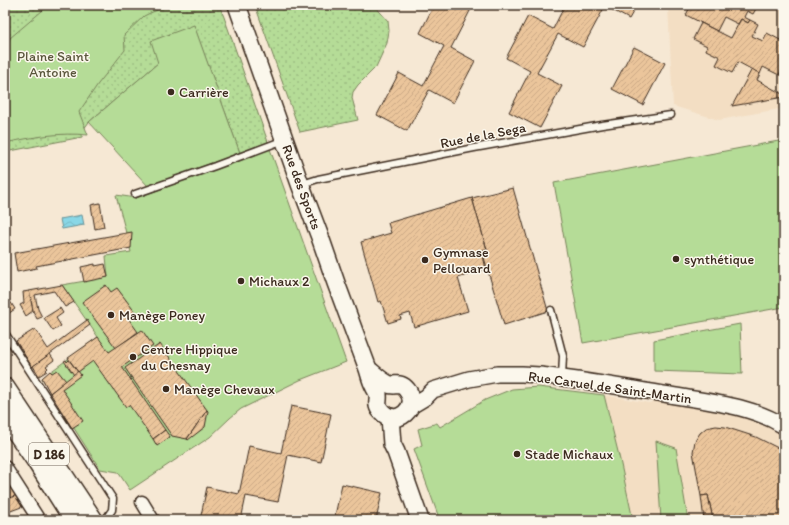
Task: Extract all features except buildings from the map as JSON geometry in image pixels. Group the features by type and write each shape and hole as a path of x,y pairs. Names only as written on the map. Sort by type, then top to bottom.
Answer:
{"main road":[{"name":"Rue des Sports","path":"238,5 300,184 368,369 383,381 384,390 398,384 402,386 403,407"},
{"name":"D 186","path":"5,388 93,520"},
{"path":"384,390 378,402 382,413 403,407"},
{"path":"403,407 392,444 420,520"},
{"name":"D 186","path":"5,415 74,520"}],"street":[{"name":"Rue Caruel de Saint-Martin","path":"403,407 426,397 433,390 470,379 497,374 534,374 719,403 753,411 784,426"},
{"path":"5,467 39,520"},
{"path":"142,502 153,520"}],"lane":[{"name":"Rue de la Sega","path":"300,184 318,179 474,148 671,115"},
{"path":"135,194 285,140"},
{"path":"551,310 563,356 562,378"},
{"path":"5,333 113,499 112,510 105,520"}],"shaded area":[{"path":"668,5 784,5 784,108 719,120 673,106"},
{"path":"604,395 649,403 656,400 721,410 746,417 784,435 784,520 633,520"}],"green space":[{"path":"5,5 219,5 268,142 240,153 194,26 158,63 89,122 83,130 82,137 5,152"},
{"name":"Plaine Saint Antoine","path":"49,5 170,5 144,16 124,35 125,50 98,84 79,112 88,135 67,134 46,136 5,143 5,50 10,38"},
{"path":"255,5 374,5 388,21 389,31 387,43 376,67 353,92 352,98 358,120 300,132"},
{"name":"Carrière","path":"194,25 240,153 148,186 89,122 158,63 151,41"},
{"name":"synthétique","path":"784,140 784,307 583,343 554,183"},
{"path":"270,149 346,362 300,380 241,409 210,437 130,490 118,472 100,469 42,378 98,337 62,285 108,277 106,256 131,252 116,195 136,198"},
{"path":"740,324 742,374 654,371 654,340"},
{"name":"Stade Michaux","path":"538,387 604,395 633,520 433,520 433,518 438,515 414,449 422,445 418,429 437,423 440,427 485,400 512,389"},
{"path":"656,441 676,448 688,520 661,520"}],"water":[{"path":"82,215 84,225 62,229 60,219"}],"place":[{"name":"Carrière","path":"171,92"},
{"name":"synthétique","path":"676,259"},
{"name":"Gymnase Pellouard","path":"425,260"},
{"name":"Michaux 2","path":"241,281"},
{"name":"Manège Poney","path":"111,315"},
{"name":"Centre Hippique du Chesnay","path":"133,357"},
{"name":"Manège Chevaux","path":"166,389"},
{"name":"Stade Michaux","path":"517,454"}]}
